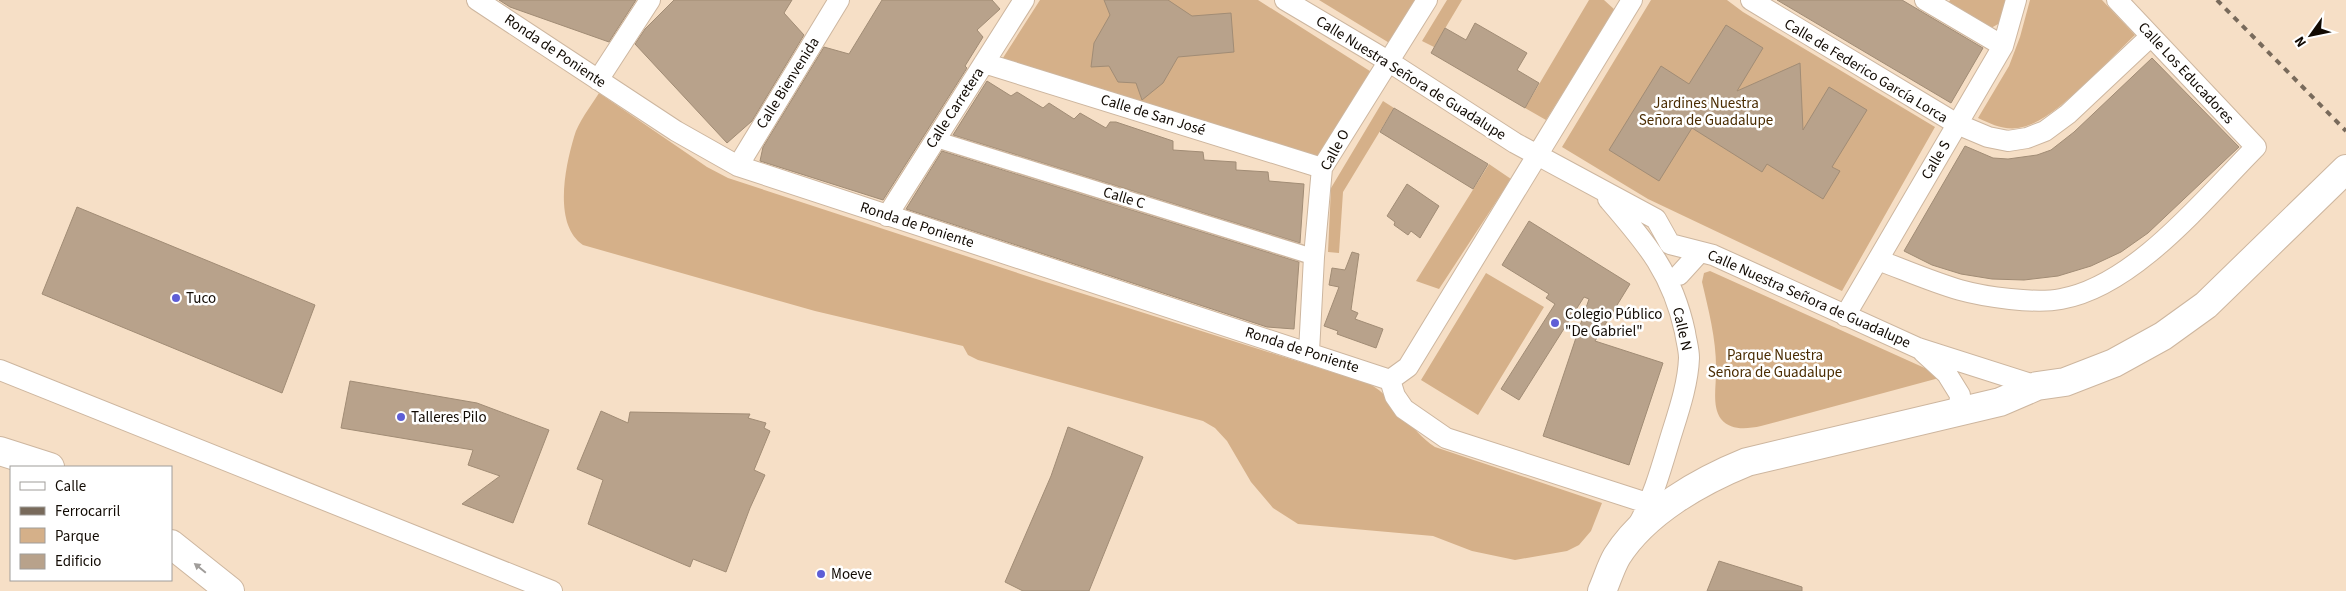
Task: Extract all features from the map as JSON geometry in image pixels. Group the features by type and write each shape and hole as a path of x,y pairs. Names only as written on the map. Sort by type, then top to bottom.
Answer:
{"main road":[{"path":"1602,591 1625,546 1673,500 1718,473 1747,462 2000,402 2037,386 2065,382 2114,363 2163,336 2206,305 2346,169"},
{"path":"0,451 47,466"},
{"path":"172,545 230,591"}],"street":[{"name":"Ronda de Poniente","path":"477,0 676,131 738,166 886,216 1310,352 1390,380"},
{"path":"598,80 650,0"},
{"name":"Calle Bienvenida","path":"738,166 839,0"},
{"name":"Calle Carretera","path":"886,216 1024,0"},
{"name":"Calle Nuestra Señora de Guadalupe","path":"1285,0 1388,61 1515,143 1600,190"},
{"name":"Calle O","path":"1310,352 1314,257 1322,168 1427,0"},
{"path":"1632,0 1408,367 1390,380 1395,396 1404,409 1446,438 1644,502"},
{"name":"Calle de Federico García Lorca","path":"1751,0 1957,124 1988,137 2008,141 2026,138 2045,131 2068,114 2151,36"},
{"path":"1926,0 2003,46"},
{"name":"Calle S","path":"1846,316 2003,46 2016,0"},
{"name":"Calle Los Educadores","path":"1878,260 1960,290 2016,300 2061,299 2103,284 2149,255 2256,147 2117,0"},
{"name":"Calle de San José","path":"984,63 1322,168"},
{"name":"Calle C","path":"935,139 1314,257"},
{"name":"Calle N","path":"1600,190 1643,239 1661,249 1665,271 1681,314 1689,356 1688,376 1676,420 1625,546"},
{"path":"1661,249 1679,275 1686,297 1689,356"},
{"name":"Calle Nuestra Señora de Guadalupe","path":"1661,249 1713,255 1918,348 2037,386"},
{"name":"Calle Nuestra Señora de Guadalupe","path":"1679,275 1700,252"},
{"name":"Calle Nuestra Señora de Guadalupe","path":"1918,348 1947,374 1960,395 1959,412"},
{"path":"0,370 552,591"}],"green space":[{"path":"1040,0 1258,0 1373,73 1318,163 1001,61"},
{"path":"1319,0 1417,0 1391,44"},
{"path":"1447,0 1462,0 1434,47 1422,41"},
{"path":"1589,0 1604,0 1615,10 1546,120 1525,108"},
{"name":"Jardines Nuestra Señora de Guadalupe","path":"1651,0 1727,0 1743,12 1935,127 1842,291 1648,199 1562,147"},
{"path":"1950,0 2007,0 2000,23 1991,28 1949,2"},
{"path":"2030,0 2102,0 2135,35 2080,89 2047,116 2032,124 2018,128 2002,127 1978,118 2009,66 2020,37"},
{"path":"599,93 707,167 728,178 1033,278 1370,384 1388,398 1418,432 1435,447 1602,503 1591,531 1579,545 1567,551 1515,560 1472,551 1433,536 1298,524 1273,508 1251,482 1227,441 1215,428 1203,421 978,360 968,355 963,346 815,311 583,245 574,236 568,224 564,195 565,179 576,131"},
{"path":"1383,101 1394,108 1343,192 1339,253 1328,252 1331,188"},
{"path":"1489,164 1511,179 1439,289 1416,281"},
{"name":"Parque Nuestra Señora de Guadalupe","path":"1710,271 1938,374 1939,378 1761,426 1745,428 1730,426 1721,419 1715,403 1715,350 1702,282 1704,273"},
{"path":"1486,273 1544,307 1478,415 1421,380"}],"building":[{"path":"499,0 636,0 609,42 510,7"},
{"path":"674,0 792,0 784,13 804,35 752,121 727,143 635,44 645,29"},
{"path":"882,0 992,0 1000,9 977,30 983,37 965,66 967,68 883,200 760,161 763,147 824,47 849,54"},
{"path":"1104,0 1168,0 1192,16 1231,13 1234,52 1178,57 1163,83 1142,100 1136,83 1118,82 1109,66 1091,67 1094,43 1110,15"},
{"path":"1777,0 1902,0 1983,48 1951,103"},
{"path":"1475,23 1527,53 1517,70 1539,83 1525,108 1431,53 1445,28 1466,40"},
{"path":"1726,25 1763,48 1737,91 1800,63 1803,130 1829,87 1867,110 1832,167 1840,171 1823,199 1767,164 1762,172 1692,128 1659,181 1609,150 1661,66 1689,84"},
{"path":"2152,58 2239,147 2148,233 2121,252 2091,266 2058,276 2024,280 1992,279 1961,274 1932,265 1904,251 1965,146 1993,158 2008,159 2037,155 2051,150 2074,132"},
{"path":"987,81 1011,96 1017,92 1043,108 1049,103 1074,119 1080,113 1106,128 1110,122 1116,122 1173,141 1173,150 1203,152 1204,160 1236,162 1236,170 1268,172 1269,181 1304,184 1300,243 953,135"},
{"path":"1394,108 1488,164 1473,189 1380,132"},
{"path":"942,151 1299,262 1294,329 1267,327 906,209"},
{"path":"1407,184 1439,206 1420,238 1411,231 1408,235 1394,225 1395,222 1387,216"},
{"name":"Tuco","path":"77,207 315,305 282,393 42,294"},
{"path":"1529,221 1630,284 1595,341 1663,363 1629,465 1543,436 1589,299 1584,297 1519,400 1501,389 1555,304 1546,298 1549,294 1502,265"},
{"path":"1352,252 1359,254 1351,310 1358,313 1355,319 1383,329 1376,348 1337,334 1338,331 1324,326 1339,287 1329,285 1332,268 1345,270"},
{"path":"350,381 477,403 549,430 513,523 462,504 500,476 468,465 473,450 341,428"},
{"path":"601,411 628,423 630,412 750,414 748,418 766,423 764,428 770,431 754,470 765,475 750,508 726,572 693,559 690,567 588,524 603,480 577,469"},
{"path":"1068,427 1143,457 1089,591 1023,591 1005,582 1051,476"},
{"path":"1719,561 1802,587 1802,591 1707,591"}],"railway":[{"path":"2217,0 2346,131"}],"place":[{"name":"Tuco","path":"176,298"},
{"name":"Colegio Público \"De Gabriel\"","path":"1555,323"},
{"name":"Talleres Pilo","path":"401,417"},
{"name":"Moeve","path":"821,574"}]}
